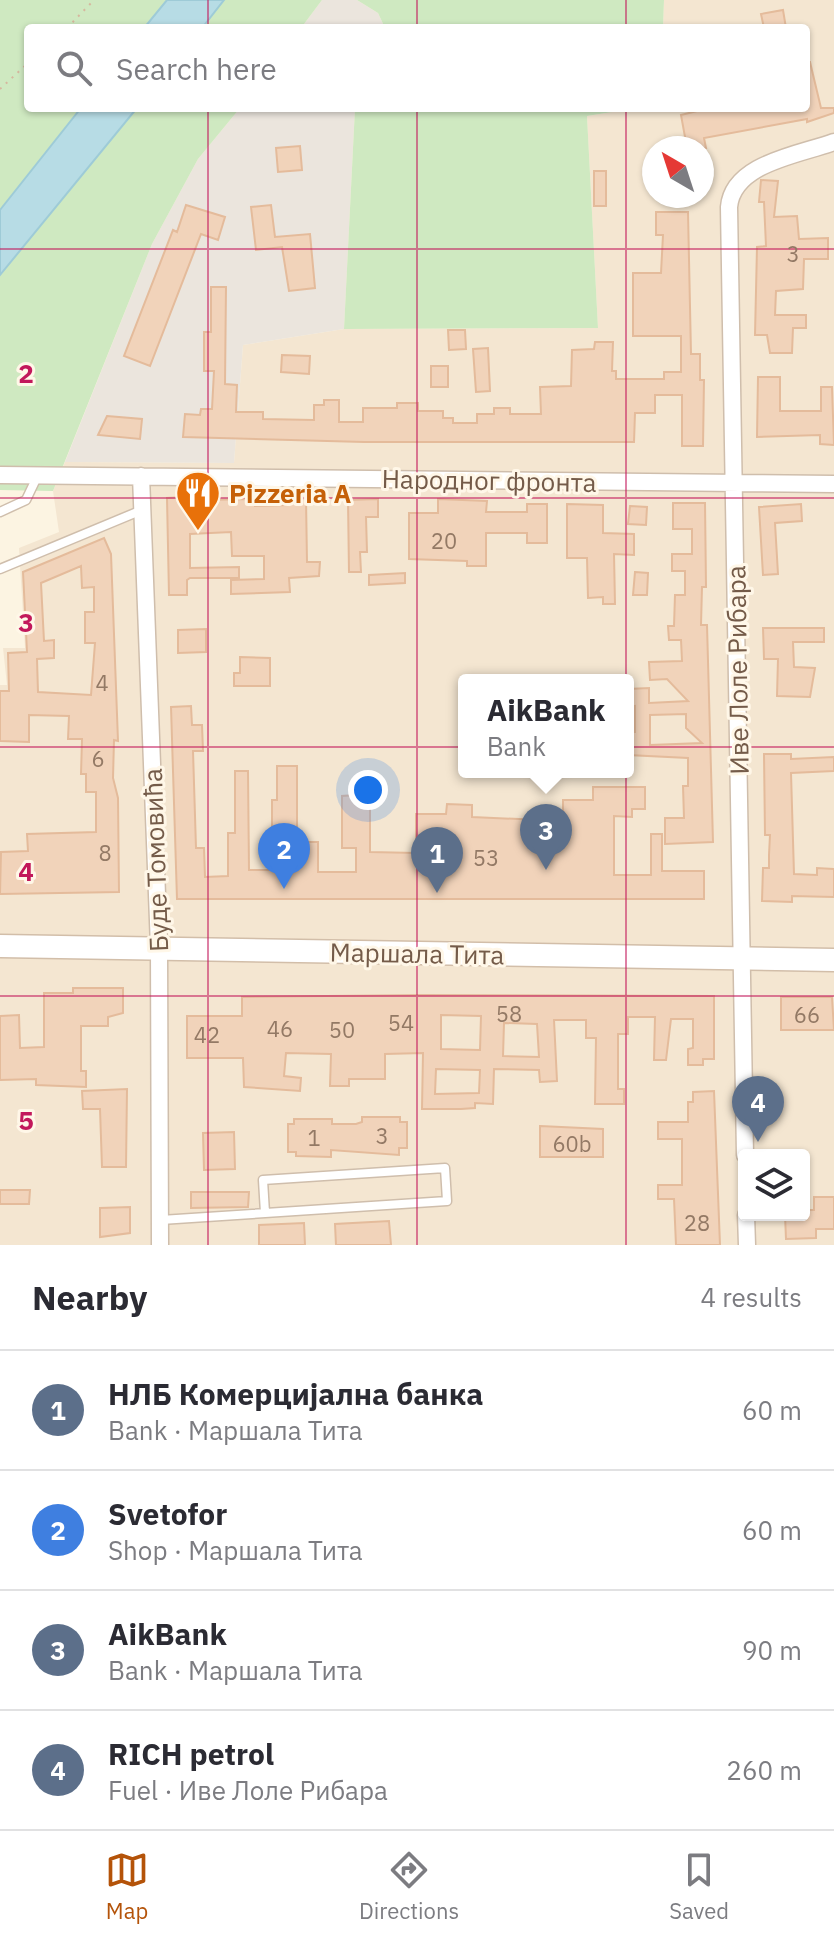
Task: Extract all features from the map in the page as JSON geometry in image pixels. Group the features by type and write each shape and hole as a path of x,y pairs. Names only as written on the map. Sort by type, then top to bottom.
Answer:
{"street":[{"name":"Иве Лоле Рибара","path":"745,1149 729,207 735,186 753,171 834,142"},
{"name":"Народног фронта","path":"0,475 834,484"},
{"name":"Буде Томовића","path":"141,476 159,947 160,1245"},
{"name":"Маршала Тита","path":"0,946 743,961 834,960"},
{"path":"746,1221 747,1245"}],"lane":[{"path":"0,512 26,500 38,475"},
{"path":"0,569 142,510"},
{"path":"160,1220 447,1201 445,1168 263,1180 265,1213"}],"path":[{"path":"71,24 94,0"},
{"path":"0,89 24,67"}],"shaded area":[{"path":"322,0 357,0 378,13 383,24 304,24"},
{"path":"664,0 834,0 834,1245 0,1245 0,685 7,685 3,648 25,648 19,548 59,532 53,491 65,462 234,463 243,345 344,329 598,328 587,116 612,112 810,112 810,24 663,24"},
{"path":"237,112 355,112 344,329 243,345 234,463 65,462 152,244 198,159"}],"green space":[{"path":"0,0 167,0 147,24 24,24 24,112 78,112 0,210"},
{"path":"224,0 322,0 304,24 205,24"},
{"path":"357,0 664,0 663,24 383,24 378,13"},
{"path":"134,112 237,112 198,159 152,244 53,491 0,490 0,275"},
{"path":"355,112 612,112 587,116 598,328 344,329"}],"water":[{"path":"167,0 224,0 205,24 147,24"},
{"path":"78,112 134,112 0,275 0,210"}],"building":[{"path":"783,10 785,24 763,24 761,14"},
{"path":"810,62 821,108 834,108 834,113 807,122 807,119 714,136 685,136 681,115 693,112 810,112"},
{"path":"300,146 302,170 278,172 276,148"},
{"path":"594,171 606,171 606,206 594,206"},
{"path":"761,180 778,181 774,217 797,216 799,239 828,238 828,259 804,259 803,289 776,291 775,315 806,315 806,328 793,328 792,353 770,353 767,335 755,335 757,247 766,246 764,202 759,202"},
{"path":"186,205 225,217 218,240 201,234 150,366 124,356 173,230 177,232"},
{"path":"271,205 275,237 310,234 315,288 289,291 282,247 256,250 251,207"},
{"path":"656,212 688,212 691,354 700,354 700,380 704,380 703,446 682,446 682,395 655,395 655,413 635,413 634,442 364,442 183,437 185,414 200,415 201,409 212,409 214,371 204,371 204,332 211,332 211,287 226,287 225,384 237,385 236,412 263,412 263,419 314,420 314,405 324,405 324,400 339,400 339,422 363,422 363,408 397,408 397,403 418,403 418,411 443,411 443,418 453,418 453,423 477,423 477,414 494,414 494,408 510,408 510,414 541,414 540,387 571,386 572,350 594,349 595,342 613,342 612,371 616,371 616,379 664,379 664,372 681,372 681,336 633,336 633,273 661,273 663,235 656,235"},
{"path":"448,330 465,330 466,349 449,350"},
{"path":"488,348 490,391 476,392 473,349"},
{"path":"282,355 310,356 309,374 281,372"},
{"path":"431,366 448,366 448,387 431,387"},
{"path":"758,377 780,377 780,411 821,411 821,387 832,387 834,445 820,444 820,435 757,437"},
{"path":"107,416 142,419 140,439 98,435"},
{"path":"202,496 202,500 255,499 255,506 289,505 289,500 306,499 307,562 320,562 319,576 289,578 290,592 231,594 231,580 264,579 264,556 232,556 231,532 190,534 190,568 239,567 239,578 190,578 187,580 187,595 169,595 167,498"},
{"path":"378,499 378,517 366,517 367,552 360,552 361,572 349,572 348,500"},
{"path":"438,499 487,501 486,512 527,512 527,504 547,504 547,543 527,543 527,533 486,533 486,566 467,566 467,561 409,559 409,513 438,513"},
{"path":"673,503 705,503 706,587 702,587 701,625 707,625 713,842 665,844 665,818 684,818 683,786 688,786 688,758 634,755 634,689 649,688 649,703 688,701 667,679 650,680 649,662 682,661 681,640 669,640 668,626 674,626 675,595 685,595 685,571 672,571 672,554 692,554 692,529 673,529","holes":["686,714 686,728 702,743 650,745 650,715"]},
{"path":"567,504 603,505 603,533 634,534 634,555 614,554 615,604 603,604 603,597 588,598 587,558 567,558"},
{"path":"801,504 802,521 775,523 778,574 763,575 759,507"},
{"path":"630,506 647,507 646,525 628,524"},
{"path":"104,538 111,554 118,741 114,740 113,778 118,798 119,892 0,894 1,852 28,851 27,834 96,832 96,792 86,792 86,774 81,774 82,739 68,739 69,716 29,715 29,742 0,741 0,691 9,691 8,653 27,652 23,572","holes":["81,566 82,588 94,587 94,612 85,612 85,643 95,643 91,695 38,692 37,659 54,658 54,640 44,641 41,583"]},
{"path":"635,572 648,573 647,595 633,595"},
{"path":"405,573 405,583 369,585 369,575"},
{"path":"763,628 824,628 824,642 793,642 794,667 815,668 810,697 777,696 778,659 764,659"},
{"path":"206,629 206,652 178,653 178,630"},
{"path":"240,657 270,658 270,686 234,686 234,673 240,673"},
{"path":"191,706 192,725 202,725 203,751 193,751 196,848 204,848 205,877 228,876 228,833 235,833 235,771 248,771 249,870 272,870 272,800 277,800 277,766 297,766 297,842 318,842 318,872 356,872 356,848 342,848 342,796 356,795 356,781 383,781 382,792 370,792 370,852 416,853 416,814 446,814 447,804 472,805 472,817 563,821 563,800 593,800 593,787 645,787 645,809 632,809 632,817 614,816 614,875 651,875 651,834 662,834 662,871 704,871 704,899 177,899 171,707"},
{"path":"764,754 791,754 791,759 834,757 834,771 791,773 794,874 817,875 817,868 834,869 834,897 792,896 792,902 762,901 763,868 769,868 770,835 765,835"},
{"path":"73,988 123,988 123,1013 108,1017 108,1026 81,1026 81,1071 86,1071 86,1087 36,1085 36,1079 0,1080 0,1016 19,1015 20,1048 44,1047 44,993 73,993"},
{"path":"714,996 714,1059 703,1059 703,1065 688,1065 688,1049 693,1048 693,1019 671,1019 666,1060 654,1060 655,1017 628,1017 628,1034 618,1034 618,1089 624,1089 624,1104 595,1104 596,1038 586,1038 586,1020 554,1020 557,1081 540,1082 539,1070 494,1069 493,1104 475,1103 475,1108 422,1109 423,1053 385,1054 385,1079 349,1079 349,1086 330,1086 331,1054 286,1053 284,1076 301,1078 300,1091 244,1087 243,1058 187,1058 187,1016 242,1016 242,997","holes":["441,1015 481,1016 480,1050 441,1049","504,1023 537,1024 539,1057 503,1056","436,1069 480,1070 479,1093 435,1094"]},
{"path":"781,997 832,997 834,1030 781,1030"},
{"path":"127,1089 126,1167 102,1167 100,1109 83,1109 82,1091"},
{"path":"714,1091 720,1245 676,1245 674,1199 658,1199 658,1185 682,1185 682,1139 658,1139 658,1122 688,1122 688,1102 693,1102 693,1092"},
{"path":"362,1117 400,1117 400,1122 407,1122 407,1148 399,1148 399,1155 331,1150 331,1157 296,1156 296,1152 288,1152 288,1124 294,1124 294,1119 332,1119 332,1124 356,1124 362,1122"},
{"path":"540,1126 603,1129 603,1157 540,1157"},
{"path":"234,1132 235,1169 204,1170 203,1133"},
{"path":"0,1190 30,1190 29,1204 0,1204"},
{"path":"191,1192 249,1192 248,1207 191,1208"},
{"path":"814,1197 834,1197 834,1229 816,1229 816,1238 786,1239 785,1221 810,1221 810,1210 814,1210"},
{"path":"130,1207 130,1233 100,1237 100,1208"},
{"path":"389,1221 391,1245 336,1245 335,1224"},
{"path":"304,1223 305,1245 259,1245 259,1225"}],"place":[{"name":"Pizzeria A","path":"198,532"},
{"name":"AikBank","path":"546,870"},
{"name":"Svetofor","path":"284,889"},
{"name":"НЛБ Комерцијална банка","path":"437,893"},
{"name":"RICH petrol","path":"758,1142"}]}
